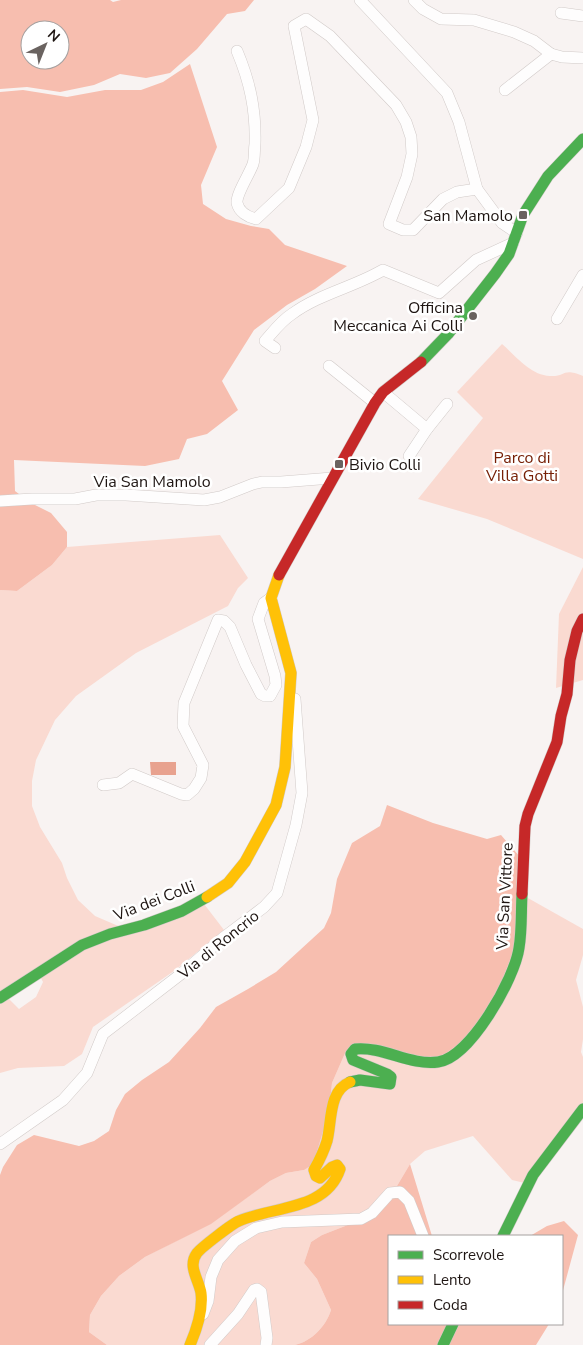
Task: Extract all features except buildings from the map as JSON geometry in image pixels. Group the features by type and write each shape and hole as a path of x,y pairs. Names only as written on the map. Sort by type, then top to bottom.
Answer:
{"street":[{"path":"360,0 446,93 459,122 477,188 515,238"},
{"path":"414,0 422,10 441,19 474,20 514,32 534,41 551,54 562,57 583,58"},
{"path":"561,13 583,16"},
{"path":"237,51 246,72 253,101 254,162 237,200 239,209 248,217 256,220 288,188 306,147 314,120 294,26 306,19 330,36 396,105 406,122 411,137 412,154 407,177 389,224 403,230 413,230 443,199 457,192 477,188"},
{"path":"506,90 551,54"},
{"path":"291,673 271,598 280,572 374,404 383,392 427,357 448,334 510,254 523,215 548,176 583,139"},
{"path":"275,348 264,341 292,313 314,301 383,270 439,293 476,260 515,238"},
{"path":"557,319 583,275"},
{"path":"329,366 374,404"},
{"path":"383,392 426,429"},
{"path":"409,456 426,429 447,404"},
{"name":"Via San Mamolo","path":"0,501 32,498 75,499 96,495 204,500 220,497 262,482 332,478"},
{"path":"103,785 119,783 132,774 181,794 187,794 194,789 201,778 203,764 183,726 184,703 199,664 218,620 224,621 230,627 261,694 270,696 276,685 269,651 258,619 264,603 271,598"},
{"name":"Via San Vittore","path":"197,1327 201,1294 193,1268 193,1261 197,1253 238,1222 311,1201 339,1176 340,1169 338,1165 332,1167 320,1178 316,1176 314,1170 327,1142 334,1099 340,1089 354,1080 384,1085 390,1084 391,1077 386,1072 353,1060 351,1054 355,1049 364,1048 427,1061 439,1062 450,1059 469,1042 483,1025 493,1007 515,964 519,949 525,826 557,742 567,694 570,660 577,631 583,619"},
{"name":"Via dei Colli","path":"0,998 82,945 182,911 228,883 245,862 276,805 285,768 291,673"},
{"name":"Via di Roncrio","path":"0,1144 63,1100 87,1073 103,1034 264,907 277,892 296,825 302,794 291,673"},
{"path":"503,1235 533,1175 583,1109"},
{"name":"Via San Vittore","path":"190,1345 208,1301 211,1277 218,1260 235,1241 256,1228 282,1222 361,1220 372,1213 390,1193 400,1192 409,1201 423,1235"},
{"path":"210,1345 257,1288 261,1292 267,1338 266,1345"},
{"path":"441,1325 445,1340"},
{"path":"445,1340 452,1325"}],"green space":[{"name":"Parco di Villa Gotti","path":"502,344 530,369 543,375 555,376 571,372 583,376 583,559 487,519 418,499 483,418 457,392"},
{"path":"220,535 248,578 238,588 228,606 136,653 76,696 55,720 36,760 32,781 32,806 40,827 62,863 78,900 95,916 123,928 201,900 224,930 174,971 93,1027 82,1054 64,1066 18,1068 0,1073 0,590 17,591 52,565 67,547","holes":["40,976 43,982 36,997 19,1009 7,997"]},
{"path":"583,567 583,680 556,688 559,614"},
{"path":"519,893 583,929 583,955 576,980 583,1007 581,1052 583,1057 583,1112 529,1184 512,1180 473,1136 425,1151 410,1164 394,1191 358,1221 322,1235 311,1242 304,1263 317,1279 331,1310 326,1322 318,1332 301,1343 295,1345 107,1345 89,1332 90,1315 101,1296 119,1276 145,1257 211,1223 270,1181 286,1173 304,1170 329,1112 332,1083 346,1051"}],"shaded area":[{"path":"0,0 110,0 113,2 121,0 254,0 245,11 227,14 197,49 170,73 146,78 120,74 94,85 60,92 27,87 0,89"},
{"path":"190,64 217,147 201,185 203,204 226,219 269,229 285,245 347,266 315,289 287,305 254,330 222,381 238,410 207,434 187,439 179,459 145,466 14,460 15,491 31,503 51,513 67,532 67,547 52,565 17,591 0,590 0,92 23,90 67,97 105,90 141,90 163,82"},
{"path":"150,762 176,762 176,775 151,775"},
{"path":"387,805 433,823 487,839 501,835 520,857 521,932 484,1026 438,1059 346,1051 332,1083 329,1112 313,1164 304,1170 286,1173 270,1181 211,1224 145,1257 119,1276 101,1296 90,1315 89,1332 107,1345 0,1345 0,1175 17,1145 34,1135 79,1146 94,1141 109,1131 116,1110 125,1094 169,1062 216,1007 276,972 324,928 331,913 337,879 352,843 380,826"},
{"path":"410,1164 432,1235 388,1235 388,1325 548,1325 536,1345 295,1345 307,1340 318,1332 326,1322 331,1310 317,1279 304,1263 311,1242 322,1235 358,1221 394,1191"},
{"path":"564,1221 578,1235 563,1290 563,1235 532,1235 547,1226"}],"traffic: fast":[{"path":"421,362 448,334 495,274 509,254 523,215 548,176 583,139"},
{"path":"350,1082 360,1080 390,1084 391,1077 387,1074 353,1060 351,1054 355,1049 376,1050 417,1061 438,1062 451,1057 464,1047 489,1015 516,961 521,935 522,894"},
{"path":"0,998 82,945 182,911 207,897"},
{"path":"503,1235 533,1175 583,1109"},
{"path":"443,1345 453,1325"}],"traffic: slow":[{"path":"207,897 228,883 245,862 276,805 285,767 291,673 271,598 279,575"},
{"path":"190,1345 197,1327 201,1306 201,1293 193,1268 194,1258 197,1253 239,1221 311,1200 323,1193 333,1183 340,1169 337,1165 320,1178 316,1176 314,1170 327,1141 334,1100 343,1086 350,1082"}],"traffic: jam":[{"path":"279,575 375,403 383,392 421,362"},
{"path":"522,894 525,826 557,742 567,694 570,660 577,631 583,619"}],"place":[{"name":"San Mamolo","path":"523,215"},
{"name":"Officina Meccanica Ai Colli","path":"473,316"},
{"name":"Bivio Colli","path":"339,464"}]}
